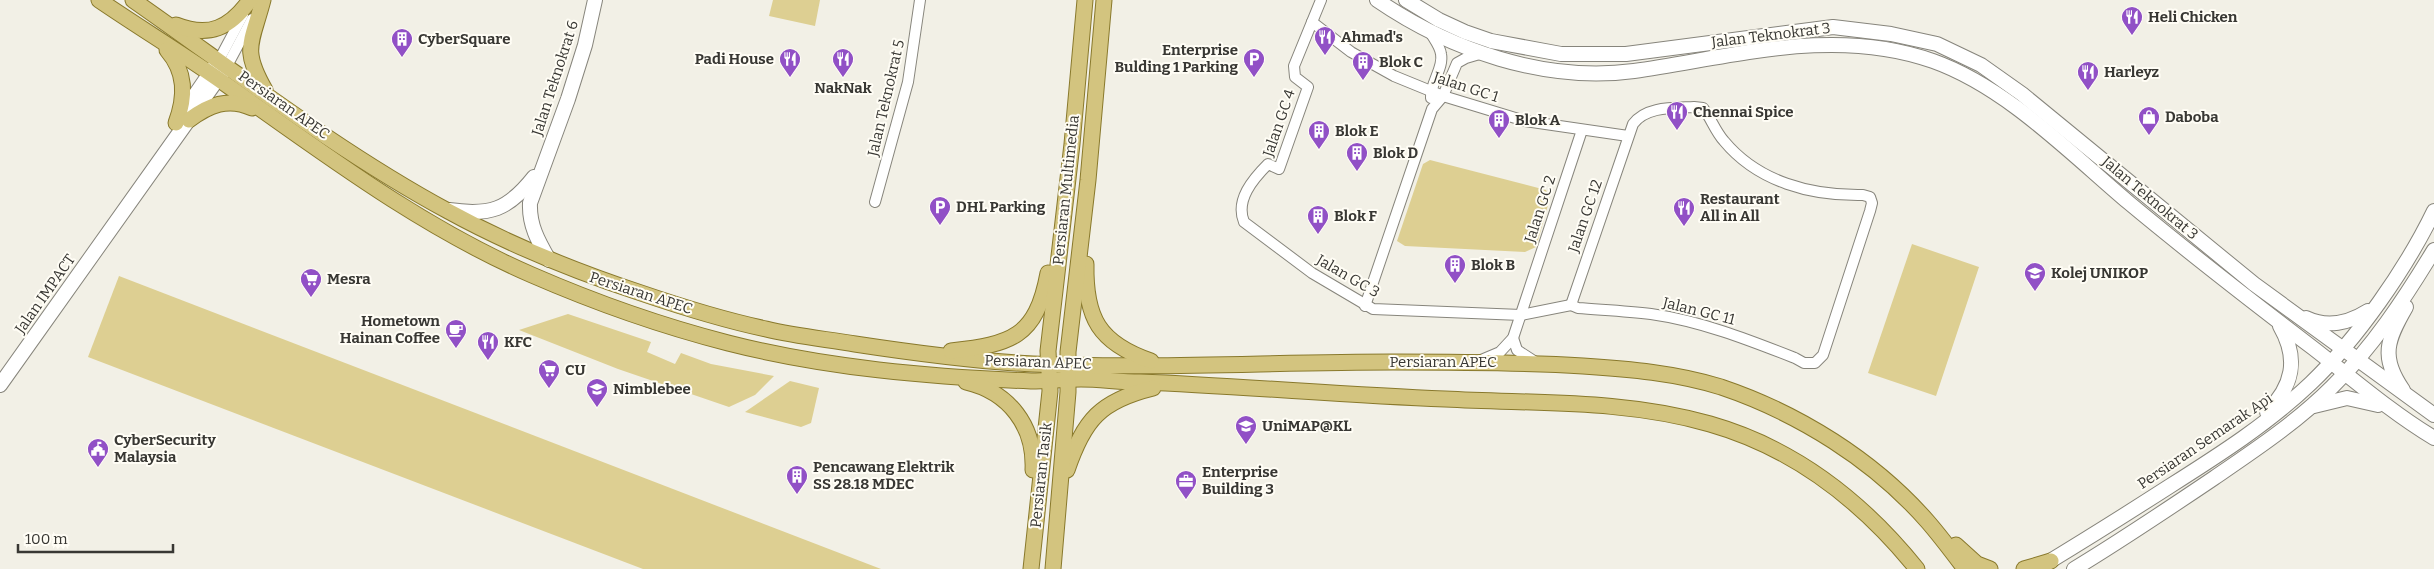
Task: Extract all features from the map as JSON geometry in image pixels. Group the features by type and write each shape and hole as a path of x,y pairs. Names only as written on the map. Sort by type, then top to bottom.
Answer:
{"main road":[{"name":"Persiaran APEC","path":"99,0 404,207 531,275 621,308 732,344 814,360 926,375 1174,383 1432,399 1585,403 1616,405 1670,414 1738,434 1814,472 1856,504 1892,538 1916,569"},
{"name":"Persiaran APEC","path":"133,0 362,159 446,210 549,260 657,298 738,322 806,337 925,355 1049,364 1538,363 1629,369 1665,374 1709,384 1745,396 1806,426 1854,456 1883,478 1928,522 1965,569"},
{"path":"158,17 195,31 218,29 236,17 250,0"},
{"path":"263,0 250,42 249,56 254,72 266,94"},
{"name":"Jalan Teknokrat 6","path":"549,260 536,236 530,212 532,193 568,99 585,45 595,0"},
{"name":"Persiaran Multimedia","path":"1050,380 1048,351 1072,144 1085,0"},
{"name":"Persiaran Multimedia","path":"1068,380 1068,364 1088,180 1104,0"},
{"name":"Jalan Teknokrat 3","path":"1377,0 1430,32 1484,53 1532,66 1602,73 1633,71 1792,46 1862,44 1918,56 1959,72 1978,82 2030,118 2134,207 2395,412"},
{"name":"Jalan Teknokrat 3","path":"1406,0 1439,20 1465,32 1492,41 1561,54 1584,56 1626,54 1833,27 1891,34 1937,44 1981,64 2049,114 2189,232 2292,312 2408,398 2434,415"},
{"path":"159,40 177,62 182,80 182,121 223,102 243,104 269,115"},
{"name":"Jalan IMPACT","path":"0,385 116,221 152,157 182,121 223,63"},
{"path":"925,355 1006,341 1023,331 1031,322 1045,291 1059,205 1072,144"},
{"name":"Jalan Teknokrat 6","path":"446,210 482,213 504,206 522,192 542,165"},
{"path":"1088,180 1086,292 1094,320 1104,335 1119,347 1155,362 1172,364"},
{"name":"Persiaran Semarak Api","path":"2037,569 2232,446 2285,406 2331,362 2374,308 2412,250 2434,211"},
{"path":"2408,398 2393,373 2388,353 2388,343 2434,250"},
{"path":"2074,569 2131,534 2248,455 2309,408 2345,374 2400,303 2425,266"},
{"path":"2292,312 2314,322 2337,323 2357,318 2374,308"},
{"path":"2232,446 2276,403 2288,384 2291,368 2290,349 2288,340 2276,320"},
{"path":"926,375 974,384 993,391 1008,402 1021,417 1033,448 1030,569"},
{"name":"Persiaran Tasik","path":"1030,569 1050,380"},
{"name":"Persiaran Tasik","path":"1060,492 1068,380"},
{"path":"1053,569 1060,492 1076,446 1099,412 1123,396 1174,383"},
{"path":"2309,408 2347,398 2373,403 2395,412 2434,438"},
{"path":"1928,522 1950,538 1977,564 1990,569"},
{"path":"1892,538 1915,554 1929,569"},
{"path":"2024,569 2051,561"}],"street":[{"path":"223,63 250,0"},
{"path":"223,63 263,0"},
{"name":"Jalan Teknokrat 5","path":"875,202 908,82 920,0"},
{"path":"1312,22 1320,0"},
{"name":"Jalan GC 4","path":"1241,214 1247,190 1254,178 1268,164 1279,170 1308,88 1298,80 1293,70 1312,22"},
{"name":"Jalan GC 1","path":"1312,22 1351,52 1394,76 1443,96 1525,121 1628,136"},
{"path":"1430,32 1440,48 1442,57 1431,91 1432,109"},
{"path":"1365,306 1432,109 1443,96 1457,63 1466,58 1484,53"},
{"name":"Jalan GC 12","path":"1571,304 1633,124 1643,114 1657,109 1703,108 1725,142 1757,172 1808,191 1863,195 1870,198 1872,203 1870,211 1823,355 1815,363"},
{"name":"Jalan GC 2","path":"1475,362 1500,352 1514,341 1582,130"},
{"name":"Jalan GC 3","path":"1241,214 1244,222 1304,268 1365,306 1383,311 1521,315 1571,304"},
{"name":"Jalan GC 11","path":"1571,304 1578,308 1653,315 1698,324 1738,336 1804,363 1815,363"},
{"path":"1514,341 1516,350 1538,363"}],"shaded area":[{"path":"773,0 820,0 815,26 769,16"},
{"path":"1430,160 1546,190 1550,198 1536,247 1525,252 1405,246 1397,241 1423,164"},
{"path":"1912,244 1979,267 1936,396 1868,373"},
{"path":"119,276 881,569 643,569 88,357"},
{"path":"568,314 651,342 647,352 675,364 681,353 711,364 774,376 755,395 729,407 618,369 519,330"},
{"path":"790,381 819,388 811,423 801,427 745,412"}],"place":[{"name":"Heli Chicken","path":"2132,36"},
{"name":"Ahmad's","path":"1325,56"},
{"name":"CyberSquare","path":"402,58"},
{"name":"Padi House","path":"790,78"},
{"name":"NakNak","path":"843,78"},
{"name":"Enterprise Bulding 1 Parking","path":"1254,78"},
{"name":"Blok C","path":"1363,81"},
{"name":"Harleyz","path":"2088,91"},
{"name":"Chennai Spice","path":"1677,131"},
{"name":"Daboba","path":"2149,136"},
{"name":"Blok A","path":"1499,139"},
{"name":"Blok E","path":"1319,150"},
{"name":"Blok D","path":"1357,172"},
{"name":"DHL Parking","path":"940,226"},
{"name":"Restaurant All in All","path":"1684,227"},
{"name":"Blok F","path":"1318,235"},
{"name":"Blok B","path":"1455,284"},
{"name":"Kolej UNIKOP","path":"2035,292"},
{"name":"Mesra","path":"311,298"},
{"name":"Hometown Hainan Coffee","path":"456,349"},
{"name":"KFC","path":"488,361"},
{"name":"CU","path":"549,389"},
{"name":"Nimblebee","path":"597,408"},
{"name":"UniMAP@KL","path":"1246,445"},
{"name":"CyberSecurity Malaysia","path":"98,468"},
{"name":"Pencawang Elektrik SS 28.18 MDEC","path":"797,495"},
{"name":"Enterprise Building 3","path":"1186,500"}]}
